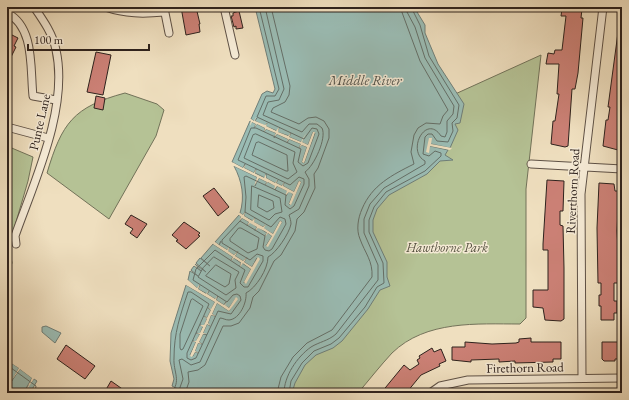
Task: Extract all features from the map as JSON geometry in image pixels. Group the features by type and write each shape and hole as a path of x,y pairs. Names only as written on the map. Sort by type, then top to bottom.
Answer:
{"street":[{"name":"Punte Lane","path":"16,244 15,236 31,194 48,138 59,80 56,49 51,35 34,7"},
{"path":"105,7 131,14 145,14 164,9 169,33"},
{"path":"224,7 235,55"},
{"name":"Riverthorn Road","path":"582,378 581,194 603,7"},
{"path":"7,13 20,24 26,34 33,96 56,100"},
{"path":"7,127 48,138"},
{"path":"532,164 622,169"},
{"name":"Firethorn Road","path":"431,392 449,383 468,380 622,378"}],"green space":[{"name":"Hawthorne Park","path":"541,55 526,189 526,318 520,324 470,324 436,329 420,335 405,342 392,353 358,393 281,393 366,223 431,105"},
{"path":"125,93 157,104 164,110 156,136 109,219 47,173 58,141 72,120 81,111 93,104"},
{"path":"7,146 33,157 28,181 9,246 12,263 7,274"}],"water":[{"name":"Middle River","path":"255,7 414,7 425,25 425,33 438,64 464,104 460,123 455,124 458,130 450,148 431,144 430,146 448,150 445,155 453,160 440,161 427,174 389,195 377,209 373,220 373,232 387,262 387,277 390,286 380,290 368,309 342,341 333,348 316,355 305,365 295,383 292,393 186,393 172,386 174,379 170,361 171,333 186,285 215,302 207,318 204,316 207,319 204,326 200,325 203,326 190,355 193,356 195,352 198,353 195,351 198,343 202,344 199,342 203,334 207,335 203,333 207,324 210,326 208,323 211,315 215,316 212,314 217,303 229,311 236,298 229,308 216,300 218,296 215,299 198,289 200,285 197,288 188,280 190,271 198,276 191,270 194,266 201,271 195,264 206,272 196,263 200,258 210,266 201,258 213,244 233,257 231,260 234,258 241,263 240,266 242,263 251,269 244,283 257,258 252,267 244,262 247,257 243,261 235,256 238,251 234,255 227,251 230,247 227,250 215,242 239,215 241,217 240,221 242,218 249,222 247,226 250,222 257,227 255,231 258,227 267,233 265,236 268,233 272,236 266,246 282,222 280,221 273,234 263,228 265,225 263,227 253,222 255,218 253,221 244,216 245,212 243,215 240,213 242,207 242,189 234,166 257,177 255,186 259,178 267,182 265,185 268,182 276,186 275,190 277,186 288,191 286,196 289,191 293,194 289,204 290,205 301,182 299,181 294,192 283,186 284,183 282,186 276,183 278,180 275,183 266,178 266,174 265,178 255,173 256,169 254,173 244,168 245,164 243,168 232,162 250,121 256,124 254,128 257,124 265,128 264,132 266,129 276,133 274,138 277,134 288,139 287,143 289,139 301,144 299,148 302,145 307,147 302,162 304,163 315,133 313,132 308,145 289,137 291,133 289,136 277,132 279,128 277,131 255,121 257,118 254,121 251,119 262,94 267,91 273,93 275,89"},
{"path":"46,326 61,333 55,343 42,332 42,327"},
{"path":"8,361 19,368 11,382 20,369 32,378 25,390 34,379 37,381 30,393 7,393"}],"pier":[{"path":"256,117 255,121 265,125 267,123 266,126 276,131 279,127 278,132 288,136 291,133 289,137 301,142 306,133 302,142 308,145 313,132 315,132 304,163 302,162 307,147 302,145 299,148 301,144 289,139 286,143 288,139 277,134 274,137 276,133 266,129 264,132 265,128 257,124 254,128 256,124 252,122 250,126 251,119 254,121"},
{"path":"429,138 432,138 431,144 452,148 450,150 430,146 429,153 426,152"},
{"path":"232,162 243,168 246,164 244,168 254,173 256,169 255,174 264,178 266,174 266,178 275,183 278,179 276,183 282,186 284,182 283,186 294,192 299,181 301,182 291,205 289,204 293,194 289,192 285,196 287,191 277,186 274,190 275,186 268,182 265,185 267,182 259,178 254,186 257,177 234,166"},
{"path":"245,212 244,216 252,221 255,218 254,222 263,227 266,224 264,228 273,234 280,221 282,222 268,247 266,246 272,236 268,233 265,237 267,232 258,228 255,231 257,227 250,223 247,226 249,222 242,218 239,221 241,217 239,215 240,213 243,215"},
{"path":"215,242 227,250 230,246 228,251 234,255 238,251 235,256 243,261 247,257 244,262 252,267 258,257 260,259 246,284 244,282 251,269 243,263 240,267 241,262 234,258 231,261 233,257 213,244"},
{"path":"188,280 197,288 200,284 198,289 206,294 209,290 207,294 215,299 217,296 216,300 224,305 227,302 225,305 229,308 236,297 238,299 229,311 217,303 212,314 216,316 211,315 208,323 211,326 207,324 203,333 207,334 203,334 199,342 202,344 198,343 195,351 199,353 195,352 192,357 190,356 196,342 192,341 196,341 200,334 196,333 200,333 203,327 200,325 204,325 207,319 204,316 207,318 211,310 208,308 211,309 215,302 186,285"},
{"path":"7,359 35,377 26,391 32,378 20,369 11,381 19,368 8,361 7,363"}],"building":[{"path":"181,7 196,7 200,24 200,32 186,35"},
{"path":"569,8 582,9 581,18 583,18 578,73 575,89 572,89 568,146 565,147 551,144 553,121 555,121 559,94 557,94 559,64 546,64 548,53 554,54 555,50 562,50 566,16 561,16 562,9 569,10"},
{"path":"239,11 243,28 236,29 231,16 233,16 233,13"},
{"path":"619,25 622,26 622,143 619,143 618,150 603,146 606,120 608,120 610,107 608,107"},
{"path":"10,34 18,38 14,46 16,47 7,65 7,39"},
{"path":"96,52 111,55 103,95 87,92"},
{"path":"96,96 105,98 103,110 94,108"},
{"path":"547,180 564,181 563,211 560,211 560,225 563,226 564,268 564,319 561,321 545,320 543,308 533,307 533,290 548,290 548,250 543,250"},
{"path":"599,183 614,184 615,191 619,191 617,231 619,267 618,283 614,283 614,301 617,301 617,313 614,313 614,320 601,320 601,306 599,306 601,283 598,283 597,228"},
{"path":"214,188 229,207 218,216 203,196"},
{"path":"131,215 147,224 137,238 130,233 133,229 125,224"},
{"path":"184,222 200,233 198,235 200,236 186,249 176,241 178,240 172,235"},
{"path":"531,338 531,342 561,342 561,359 553,359 553,362 515,363 515,361 499,362 499,359 471,360 471,362 452,360 452,347 465,347 465,342 492,344 516,343 519,342 519,339"},
{"path":"602,342 622,342 622,359 615,359 615,361 604,361 602,359"},
{"path":"66,345 95,366 85,379 57,359"},
{"path":"432,348 434,352 441,349 446,361 439,364 440,366 421,375 407,392 405,390 402,393 381,393 404,365 410,370 419,364 417,360 420,358 419,356"},
{"path":"111,381 128,393 104,393"}]}
